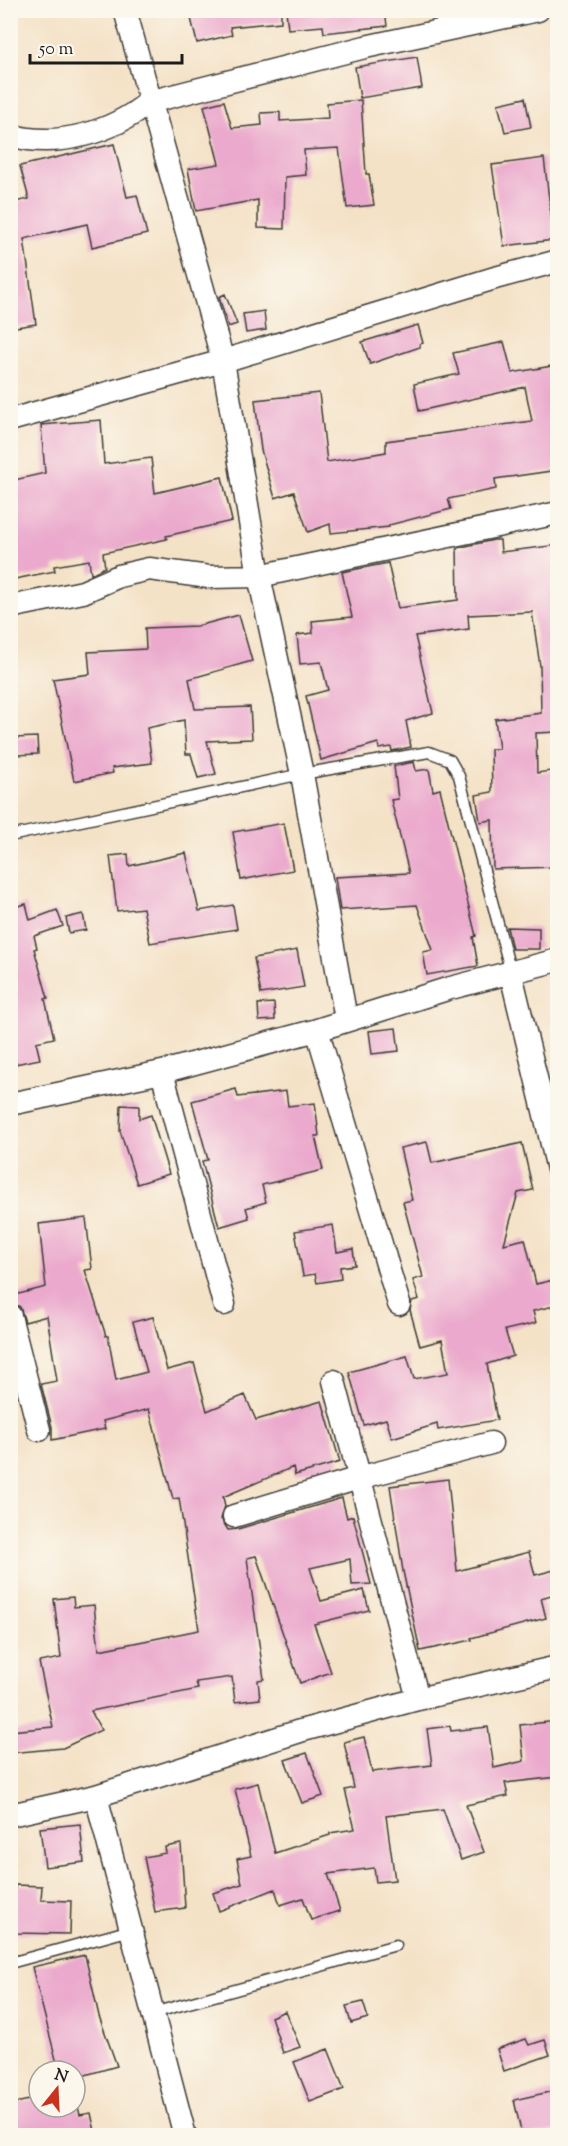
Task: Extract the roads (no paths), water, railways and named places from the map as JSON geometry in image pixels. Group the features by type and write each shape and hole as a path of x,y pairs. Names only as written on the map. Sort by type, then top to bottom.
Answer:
{"street":[{"path":"125,10 223,361 259,576 302,774 346,1019"},
{"path":"10,135 31,140 54,140 111,127 129,119 149,102 365,47 538,10"},
{"path":"10,420 223,361 558,261"},
{"path":"10,607 83,592 119,576 148,569 209,578 259,576 558,513"},
{"path":"10,1104 162,1072 317,1029 447,989 512,974 558,960"},
{"path":"512,974 558,1169"},
{"path":"317,1029 399,1304"},
{"path":"162,1072 224,1304"},
{"path":"10,1316 39,1430"},
{"path":"334,1381 418,1699"},
{"path":"234,1516 359,1478 491,1443"},
{"path":"10,1815 96,1796 300,1731 418,1699 558,1667"},
{"path":"96,1796 185,2136"}],"lane":[{"path":"10,836 302,774 429,752 450,760 459,776 512,974"},
{"path":"10,1963 131,1930"},
{"path":"153,2013 396,1945"}]}
